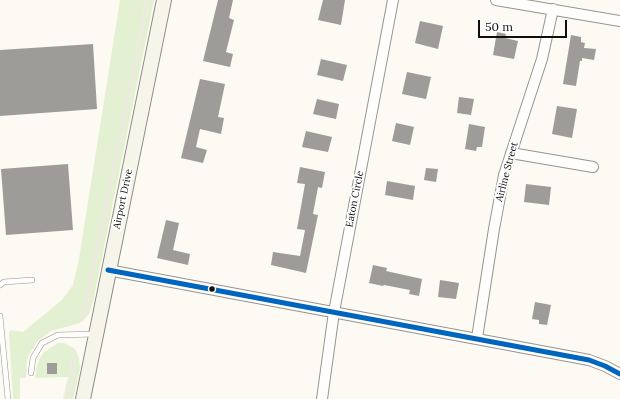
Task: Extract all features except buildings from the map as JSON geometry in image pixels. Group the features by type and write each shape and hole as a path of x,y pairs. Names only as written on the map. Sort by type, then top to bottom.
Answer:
{"street":[{"name":"Airport Drive","path":"83,399 164,0"},
{"name":"Eaton Circle","path":"322,399 334,312 393,0"},
{"path":"496,0 620,21"},
{"name":"Airline Street","path":"477,338 494,228 504,175 538,71 553,9"},
{"path":"511,153 593,167"},
{"path":"108,270 589,360 620,374"}],"lane":[{"path":"0,285 4,282 32,280"},
{"path":"0,316 8,399"},
{"path":"31,374 33,358 42,343 58,335 96,334"}],"green space":[{"path":"120,0 146,0 83,312 80,323 51,331 38,341 27,360 26,378 20,378 20,399 13,399 9,333 11,330 23,332 62,300 73,285 79,259"},
{"path":"149,0 154,0 93,302 89,314 84,320"},
{"path":"58,343 64,343 74,348 65,399 63,399 68,377 35,378 37,365 40,358 44,352"},
{"path":"77,353 80,369 73,399 69,399 75,355"}],"shaded area":[{"path":"146,0 149,0 86,313 84,320 80,323"},
{"path":"74,348 77,353 75,355 73,377 69,399 65,399"}],"transit line":[{"path":"108,270 589,360 620,374"}]}
